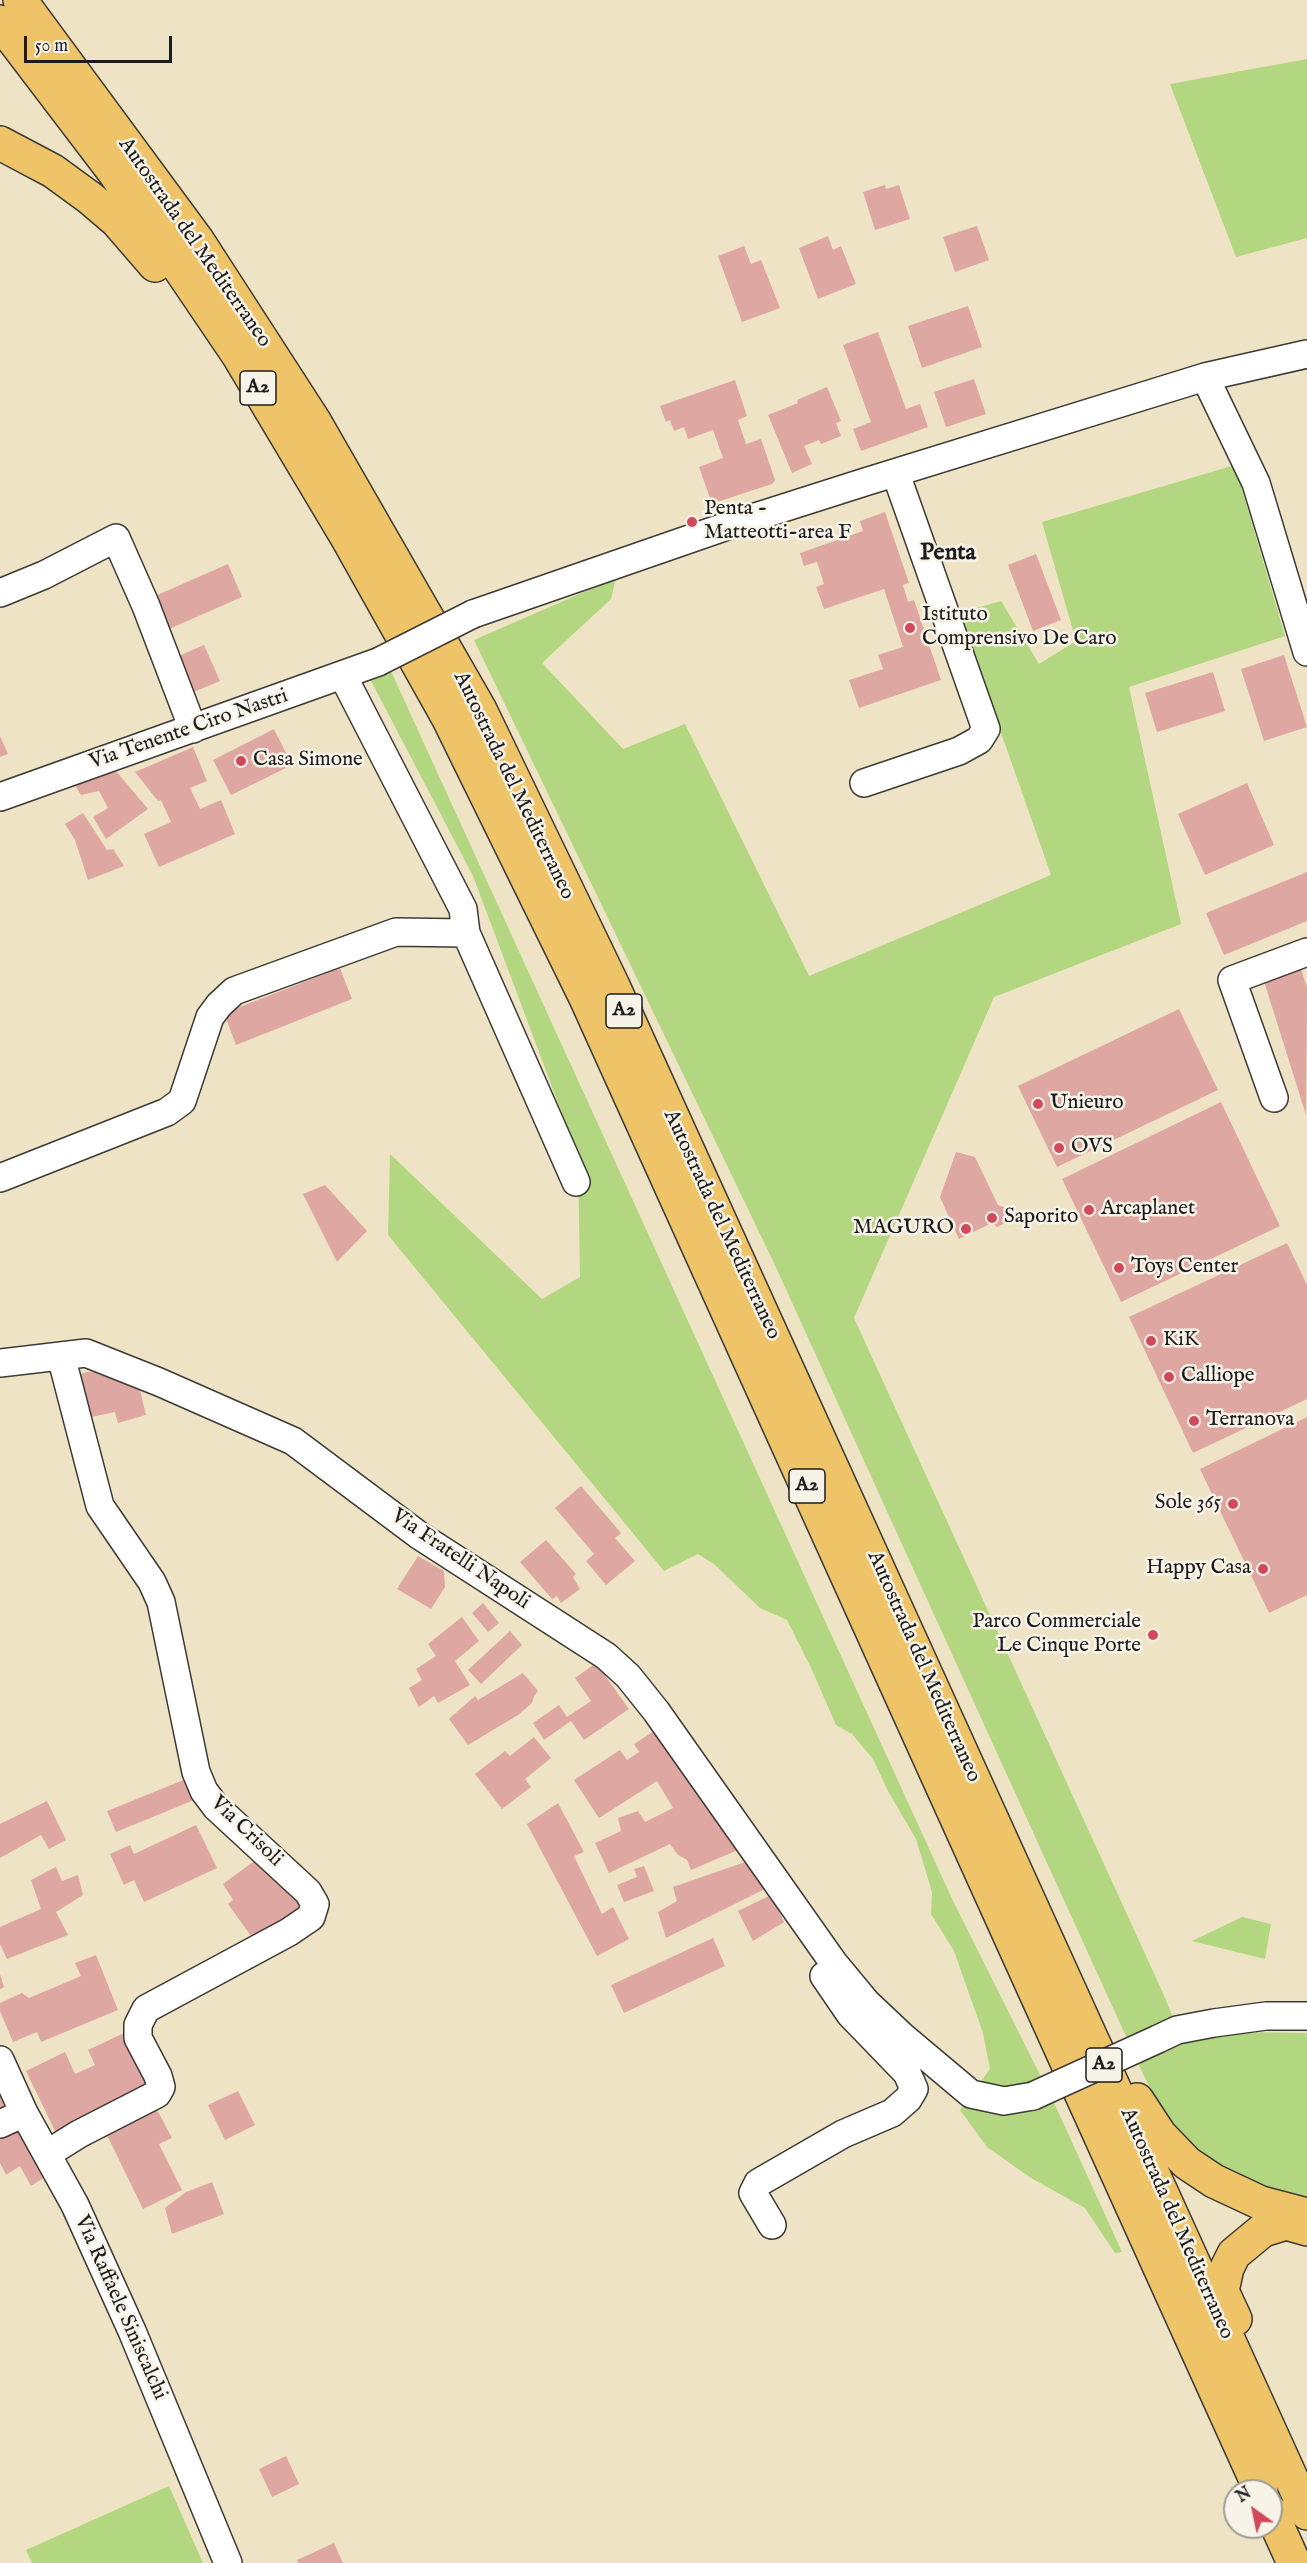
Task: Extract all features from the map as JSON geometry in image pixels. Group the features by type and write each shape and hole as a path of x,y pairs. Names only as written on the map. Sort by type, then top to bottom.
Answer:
{"highway":[{"name":"Autostrada del Mediterraneo","path":"20,0 197,240 314,421 480,711 613,986 1307,2513"},
{"path":"48,0 148,150 197,240"},
{"path":"0,22 39,74"},
{"path":"0,40 39,74"},
{"name":"Autostrada del Mediterraneo","path":"39,74 115,173 239,356 347,537 449,719 586,998 1256,2479"},
{"path":"0,143 53,171 90,198 117,221 142,248 224,365 408,672 449,719"},
{"path":"901,1617 951,1700 1127,2085 1160,2135 1187,2163 1214,2181 1261,2203 1307,2215"},
{"path":"1307,2229 1286,2223 1263,2230 1249,2240 1234,2253 1227,2268 1222,2291 1307,2482"},
{"path":"1214,2388 1215,2419 1241,2479"},
{"path":"1266,2539 1276,2563"},
{"path":"1283,2539 1294,2563"}],"street":[{"name":"Via Tenente Ciro Nastri","path":"0,797 343,676 378,662 472,614 730,525 1205,377 1307,354"},
{"path":"1205,377 1256,483 1307,652"},
{"path":"864,783 959,751 980,740 986,729 896,474"},
{"path":"0,593 44,575 116,538 146,606 193,729"},
{"path":"343,676 463,909 466,933 576,1182"},
{"path":"0,1178 167,1112 182,1101 210,1017 234,991 396,932 466,933"},
{"path":"1274,1098 1232,980 1307,952"},
{"name":"Via Fratelli Napoli","path":"0,1363 86,1353 159,1382 293,1441 420,1536 606,1656 628,1676 656,1711 833,1962 867,2002 902,2036 971,2094 1004,2101 1033,2096 1177,2030 1266,2016 1307,2016"},
{"name":"Via Crisoli","path":"47,2154 79,2134 157,2094 161,2087 158,2076 138,2038 138,2025 146,2009 289,1932 311,1917 315,1904 308,1892 216,1807 204,1791 196,1772 161,1602 152,1582 100,1506 61,1356"},
{"name":"Via Fratelli Napoli","path":"772,2225 753,2193 759,2183 843,2134 892,2113 908,2099 914,2089 907,2073 850,2014 814,1960 810,1930"},
{"name":"Via Raffaele Siniscalchi","path":"0,2060 12,2118 47,2154 75,2205 127,2321 228,2563"}],"green space":[{"path":"1307,59 1307,238 1236,257 1170,84"},
{"path":"1235,465 1285,636 1129,687 1181,924 994,997 854,1318 1163,1993 1182,2040 1236,2032 1307,2033 1307,2205 1259,2191 1181,2146 1144,2076 774,1263 474,640 616,578 611,599 542,663 623,749 685,724 809,976 1051,875 959,613 1001,601 1039,664 1076,641 1042,522"},
{"path":"390,669 953,1901 1056,2107 1122,2252 1115,2253 1085,2208 1031,2178 987,2147 960,2110 990,2069 983,2033 954,1951 931,1914 932,1892 916,1839 888,1791 873,1759 852,1734 836,1725 787,1620 760,1608 714,1564 698,1554 664,1571 388,1235 390,1154 542,1299 580,1277 578,1156 473,876 370,679"},
{"path":"1242,1917 1271,1924 1265,1959 1192,1941"},
{"path":"169,2486 203,2563 32,2563 26,2550"}],"building":[{"path":"885,185 886,189 899,185 910,219 875,230 863,192"},
{"path":"977,226 989,260 955,272 943,237"},
{"path":"828,236 833,250 841,246 856,284 818,299 799,248"},
{"path":"744,246 751,264 761,260 780,308 742,322 718,256"},
{"path":"968,306 982,347 922,368 908,326"},
{"path":"878,332 906,409 920,404 928,427 861,451 853,429 871,422 843,345"},
{"path":"974,379 986,414 946,427 934,392"},
{"path":"735,380 747,416 738,420 746,444 761,439 775,480 772,484 714,503 711,501 699,467 723,458 713,430 688,439 684,427 674,431 670,420 666,422 660,406"},
{"path":"827,387 841,421 836,423 841,436 821,444 819,440 804,446 812,464 792,473 768,415 798,403 797,400"},
{"name":"Istituto Comprensivo De Caro","path":"885,512 909,583 903,585 908,602 914,600 941,680 859,708 849,680 883,669 878,655 903,647 884,589 824,609 816,587 824,584 817,562 804,566 800,553 863,531 860,521"},
{"path":"1036,554 1061,620 1033,631 1008,565"},
{"path":"228,564 242,597 169,629 155,596"},
{"path":"204,645 220,681 189,694 174,658"},
{"path":"1284,655 1307,727 1264,741 1241,669"},
{"path":"1213,672 1225,711 1157,732 1145,693"},
{"path":"274,729 292,765 231,795 213,760"},
{"path":"0,736 8,754 0,757"},
{"path":"193,747 207,781 190,788 200,809 221,800 235,834 159,867 144,834 171,822 161,800 158,801 135,772"},
{"path":"111,765 148,809 106,839 93,817 108,808 99,791 81,795 71,779"},
{"path":"1247,783 1274,845 1205,875 1178,814"},
{"path":"83,813 107,850 113,849 124,866 88,880 75,840 65,824"},
{"path":"1307,872 1307,921 1224,955 1206,913"},
{"path":"1300,966 1307,987 1306,1115 1263,978"},
{"path":"340,968 352,999 236,1045 224,1013"},
{"path":"1179,1009 1218,1090 1057,1167 1018,1086"},
{"path":"1221,1102 1280,1226 1121,1302 1062,1179"},
{"path":"956,1152 975,1157 998,1205 1014,1211 1016,1218 997,1227 992,1223 959,1239 940,1197"},
{"path":"325,1185 367,1231 337,1262 303,1194"},
{"path":"1287,1243 1307,1285 1307,1399 1193,1453 1129,1317"},
{"path":"112,1371 138,1382 146,1415 118,1423 115,1412 86,1418 75,1376 87,1372"},
{"path":"1307,1417 1307,1595 1269,1613 1200,1469"},
{"path":"581,1486 621,1533 615,1538 635,1561 606,1585 586,1561 594,1554 555,1508"},
{"path":"546,1540 576,1574 573,1577 580,1589 561,1603 557,1596 552,1599 520,1562"},
{"path":"418,1556 444,1571 445,1587 431,1609 397,1589"},
{"path":"483,1603 499,1623 488,1632 472,1613"},
{"path":"462,1617 479,1641 455,1661 470,1685 438,1703 434,1696 419,1707 409,1688 422,1680 416,1669 436,1656 428,1644"},
{"path":"510,1631 522,1645 481,1684 468,1670"},
{"path":"596,1663 629,1709 584,1740 571,1721 544,1740 533,1723 559,1705 567,1717 591,1701 575,1678"},
{"path":"523,1673 538,1691 532,1703 518,1715 468,1745 449,1719 475,1696 478,1700"},
{"path":"657,1729 738,1850 691,1870 687,1860 678,1855 670,1844 609,1873 595,1843 621,1831 618,1818 638,1811 645,1822 673,1808 657,1781 599,1818 574,1780 620,1750 627,1760 639,1752 634,1744"},
{"path":"534,1737 551,1758 525,1779 531,1787 502,1809 475,1774 505,1751 510,1756"},
{"path":"191,1777 199,1798 116,1832 107,1811"},
{"path":"47,1801 66,1840 49,1849 41,1835 0,1858 0,1824"},
{"path":"558,1803 584,1852 574,1856 602,1914 613,1907 629,1939 597,1956 527,1824"},
{"path":"196,1825 217,1868 144,1902 134,1880 124,1885 110,1854 130,1845 134,1854"},
{"path":"257,1859 308,1906 256,1943 228,1904 233,1900 223,1884"},
{"path":"748,1861 767,1888 666,1938 658,1912 677,1901 673,1887"},
{"path":"644,1866 654,1891 624,1902 617,1885 637,1877 634,1869"},
{"path":"56,1867 62,1881 78,1875 83,1895 56,1912 68,1935 7,1959 0,1944 0,1927 41,1909 31,1880"},
{"path":"771,1895 784,1922 753,1941 738,1911"},
{"path":"713,1938 725,1966 624,2013 611,1985"},
{"path":"96,1955 118,2010 41,2042 37,2032 13,2042 0,2011 0,2003 22,1993 29,1998 81,1976 75,1963"},
{"path":"0,1974 4,1987 0,1989"},
{"path":"124,2033 148,2085 90,2112 93,2118 57,2135 26,2071 65,2052 75,2074 95,2065 88,2050"},
{"path":"0,2080 12,2112 0,2118"},
{"path":"238,2091 255,2125 225,2140 208,2105"},
{"path":"155,2106 172,2138 159,2144 182,2190 143,2209 105,2131"},
{"path":"19,2127 48,2175 31,2186 20,2166 6,2175 0,2163 0,2134"},
{"path":"212,2182 224,2214 172,2234 165,2208 186,2192"},
{"path":"286,2456 299,2484 272,2497 259,2469"},
{"path":"334,2543 343,2563 298,2563 297,2560"}],"place":[{"name":"Penta - Matteotti-area F","path":"692,522"},
{"name":"Istituto Comprensivo De Caro","path":"910,628"},
{"name":"Casa Simone","path":"241,761"},
{"name":"Unieuro","path":"1038,1104"},
{"name":"OVS","path":"1059,1148"},
{"name":"Arcaplanet","path":"1089,1210"},
{"name":"Saporito","path":"992,1218"},
{"name":"MAGURO","path":"966,1229"},
{"name":"Toys Center","path":"1119,1268"},
{"name":"KiK","path":"1151,1341"},
{"name":"Calliope","path":"1169,1377"},
{"name":"Terranova","path":"1194,1421"},
{"name":"Sole 365","path":"1233,1504"},
{"name":"Happy Casa","path":"1263,1569"},
{"name":"Parco Commerciale Le Cinque Porte","path":"1153,1635"}],"district":[{"name":"Penta","path":"948,554"}]}
